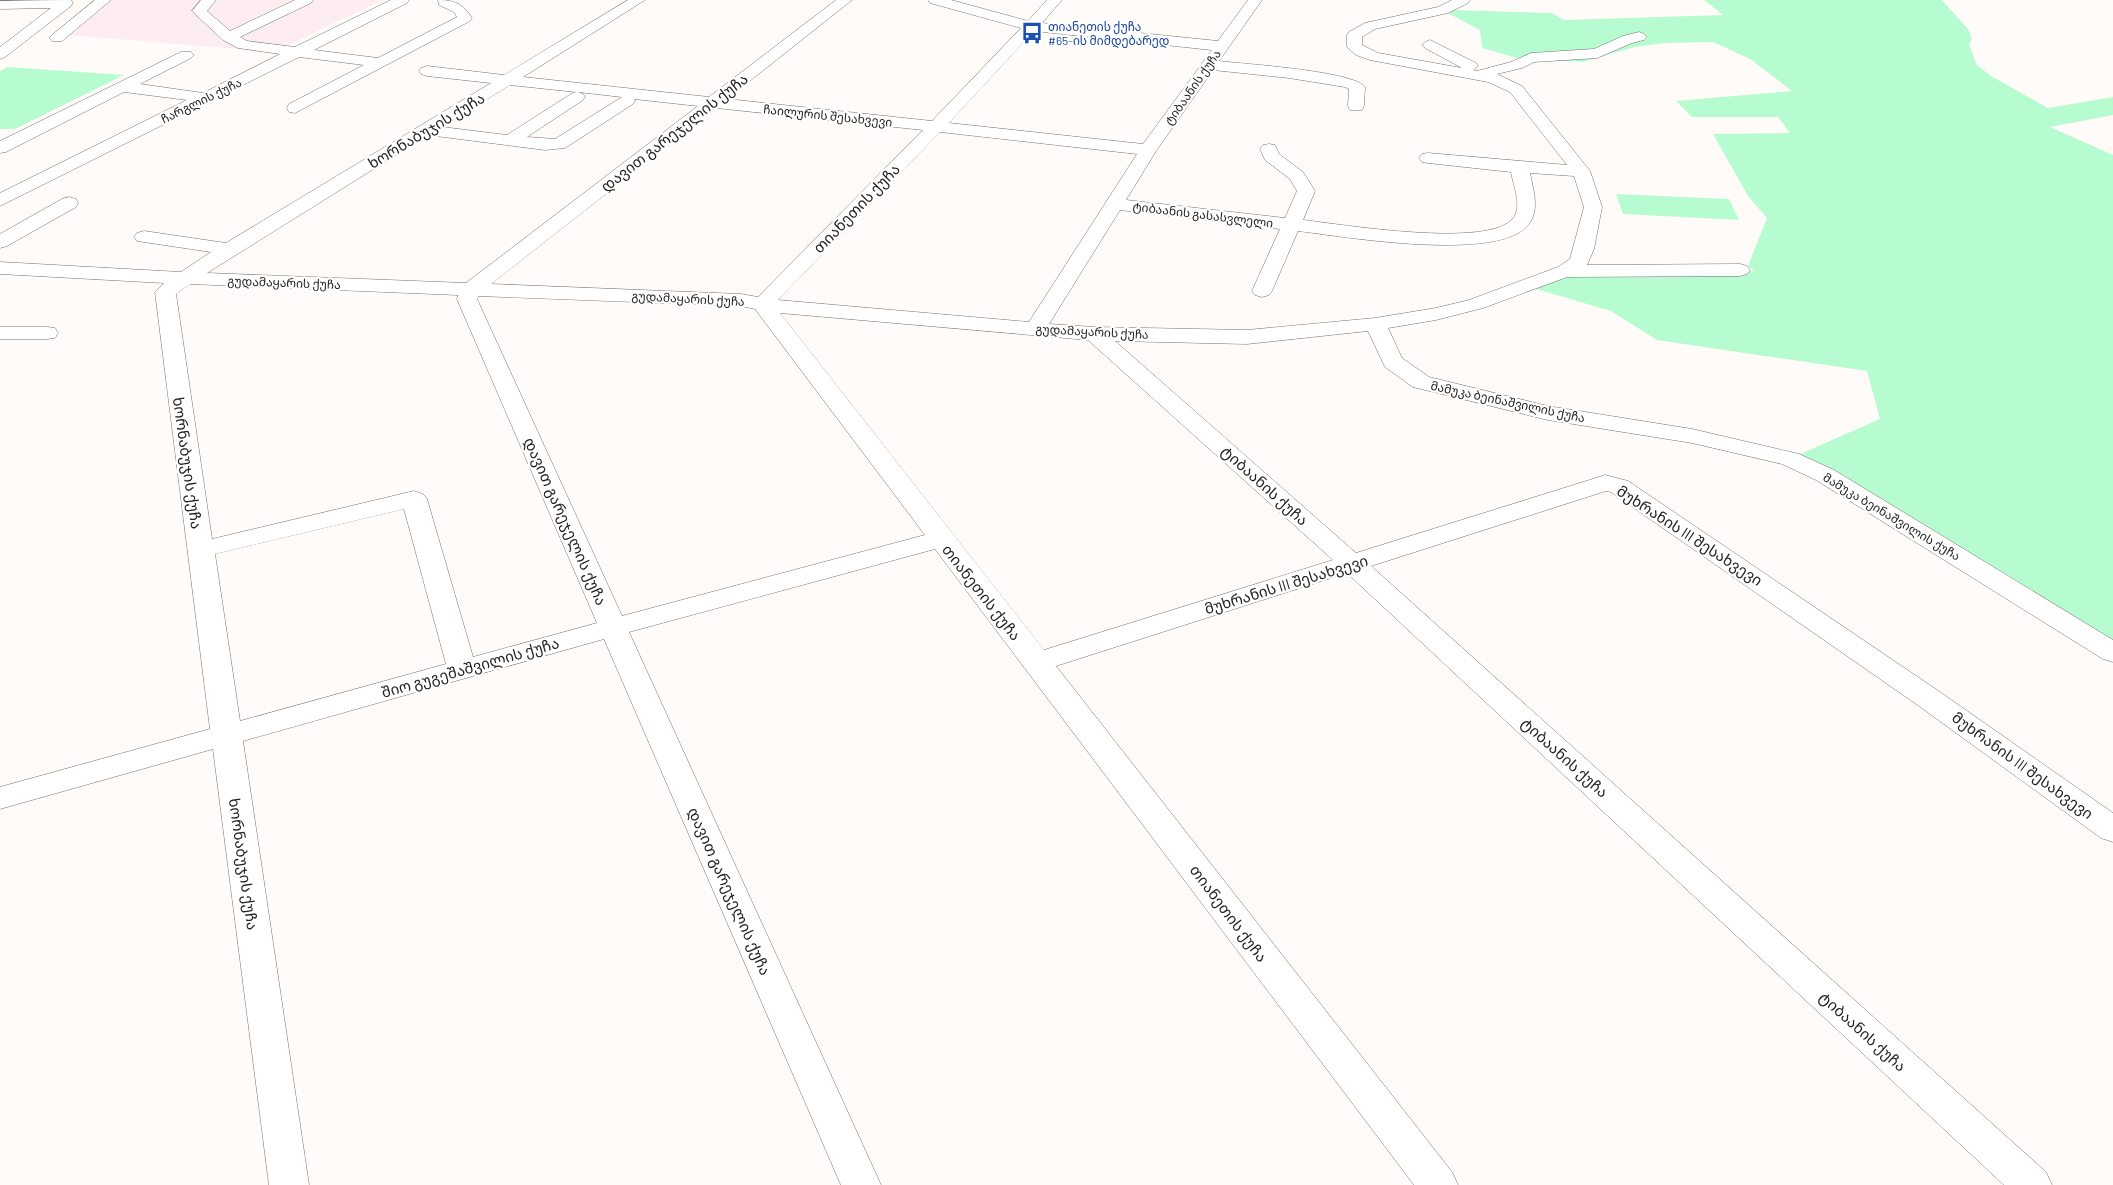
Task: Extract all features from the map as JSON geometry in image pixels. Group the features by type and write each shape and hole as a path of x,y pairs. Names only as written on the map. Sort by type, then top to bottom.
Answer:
{"street":[{"path":"57,38 104,0"},
{"path":"209,0 199,11 228,38 243,45 381,63"},
{"path":"228,38 306,0"},
{"name":"ჩარგლის ქუჩა","path":"0,200 402,0"},
{"path":"295,108 465,18 459,9 444,2 445,0"},
{"name":"ხორნაბუჯის ქუჩა","path":"289,1185 165,292 184,278 638,0"},
{"name":"დავით გარეჯელის ქუჩა","path":"845,0 470,290 467,299 861,1185"},
{"path":"935,0 1031,26 1222,46"},
{"name":"თიანეთის ქუჩა","path":"1055,0 936,127 763,303 767,311 1438,1185"},
{"name":"ტიბაანის ქუჩა","path":"1036,328 1148,150 1256,0"},
{"path":"1463,0 1443,10 1370,26 1354,34 1355,47 1361,52 1376,57 1487,76 1531,58 1597,53 1628,39 1639,37"},
{"path":"0,5 66,4 0,54"},
{"path":"1375,324 1436,314 1476,304 1565,271 1578,262 1584,249 1593,207 1581,171 1516,89 1487,76 1430,45"},
{"path":"0,148 186,56"},
{"path":"1271,71 1284,61"},
{"path":"1209,65 1271,71 1354,84 1357,87 1356,106"},
{"name":"ჩაილურის შესახვევი","path":"427,70 1148,150"},
{"path":"123,87 205,98"},
{"path":"511,140 577,97"},
{"path":"427,130 546,145 559,144 628,101"},
{"name":"ტიბაანის გასასვლელი","path":"1262,291 1306,190 1298,176 1271,156 1269,149"},
{"path":"1428,158 1581,171"},
{"name":"ტიბაანის გასასვლელი","path":"1114,204 1416,239 1456,239 1495,235 1518,224 1526,211 1520,167"},
{"path":"0,242 69,203"},
{"path":"144,237 230,250"},
{"name":"გუდამაყარის ქუჩა","path":"0,268 184,278 740,300 787,308 1094,334 1247,337 1375,324"},
{"path":"1565,271 1740,270"},
{"name":"მამუკა ბეინაშვილის ქუჩა","path":"1375,324 1393,362 1421,382 1448,390 1548,412 1692,436 1790,459 1825,475 2113,653"},
{"path":"0,333 47,333"},
{"name":"ტიბაანის ქუჩა","path":"1094,334 1353,564 2032,1185"},
{"name":"მუხრანის III შესახვევი","path":"1037,662 1353,564 1605,483 1619,486 1861,650 2012,756 2113,830"},
{"path":"200,550 414,498 462,669"},
{"name":"შიო გუგეშაშვილის ქუჩა","path":"0,798 613,627 942,539"}],"shaded area":[{"path":"98,0 382,0 274,52 57,34"}],"green space":[{"path":"1704,0 1942,0 1968,29 1972,38 1969,45 1977,65 1991,76 2048,108 2113,97 2113,115 2050,127 2113,155 2113,647 1798,455 1880,419 1867,371 1657,340 1611,311 1536,289 1570,274 1754,271 1748,266 1767,218 1748,196 1713,134 1790,133 1778,117 1692,117 1676,101 1792,91 1750,59 1713,42 1664,43 1635,47 1583,62 1517,58 1482,48 1480,30 1446,12 1451,10 1552,13 1564,20 1723,15"},
{"path":"7,67 124,75 15,129 0,129 0,71"},
{"path":"1616,194 1729,199 1739,220 1623,214"}],"place":[{"name":"თიანეთის ქუჩა #65-ის მიმდებარედ","path":"1032,33"}]}
